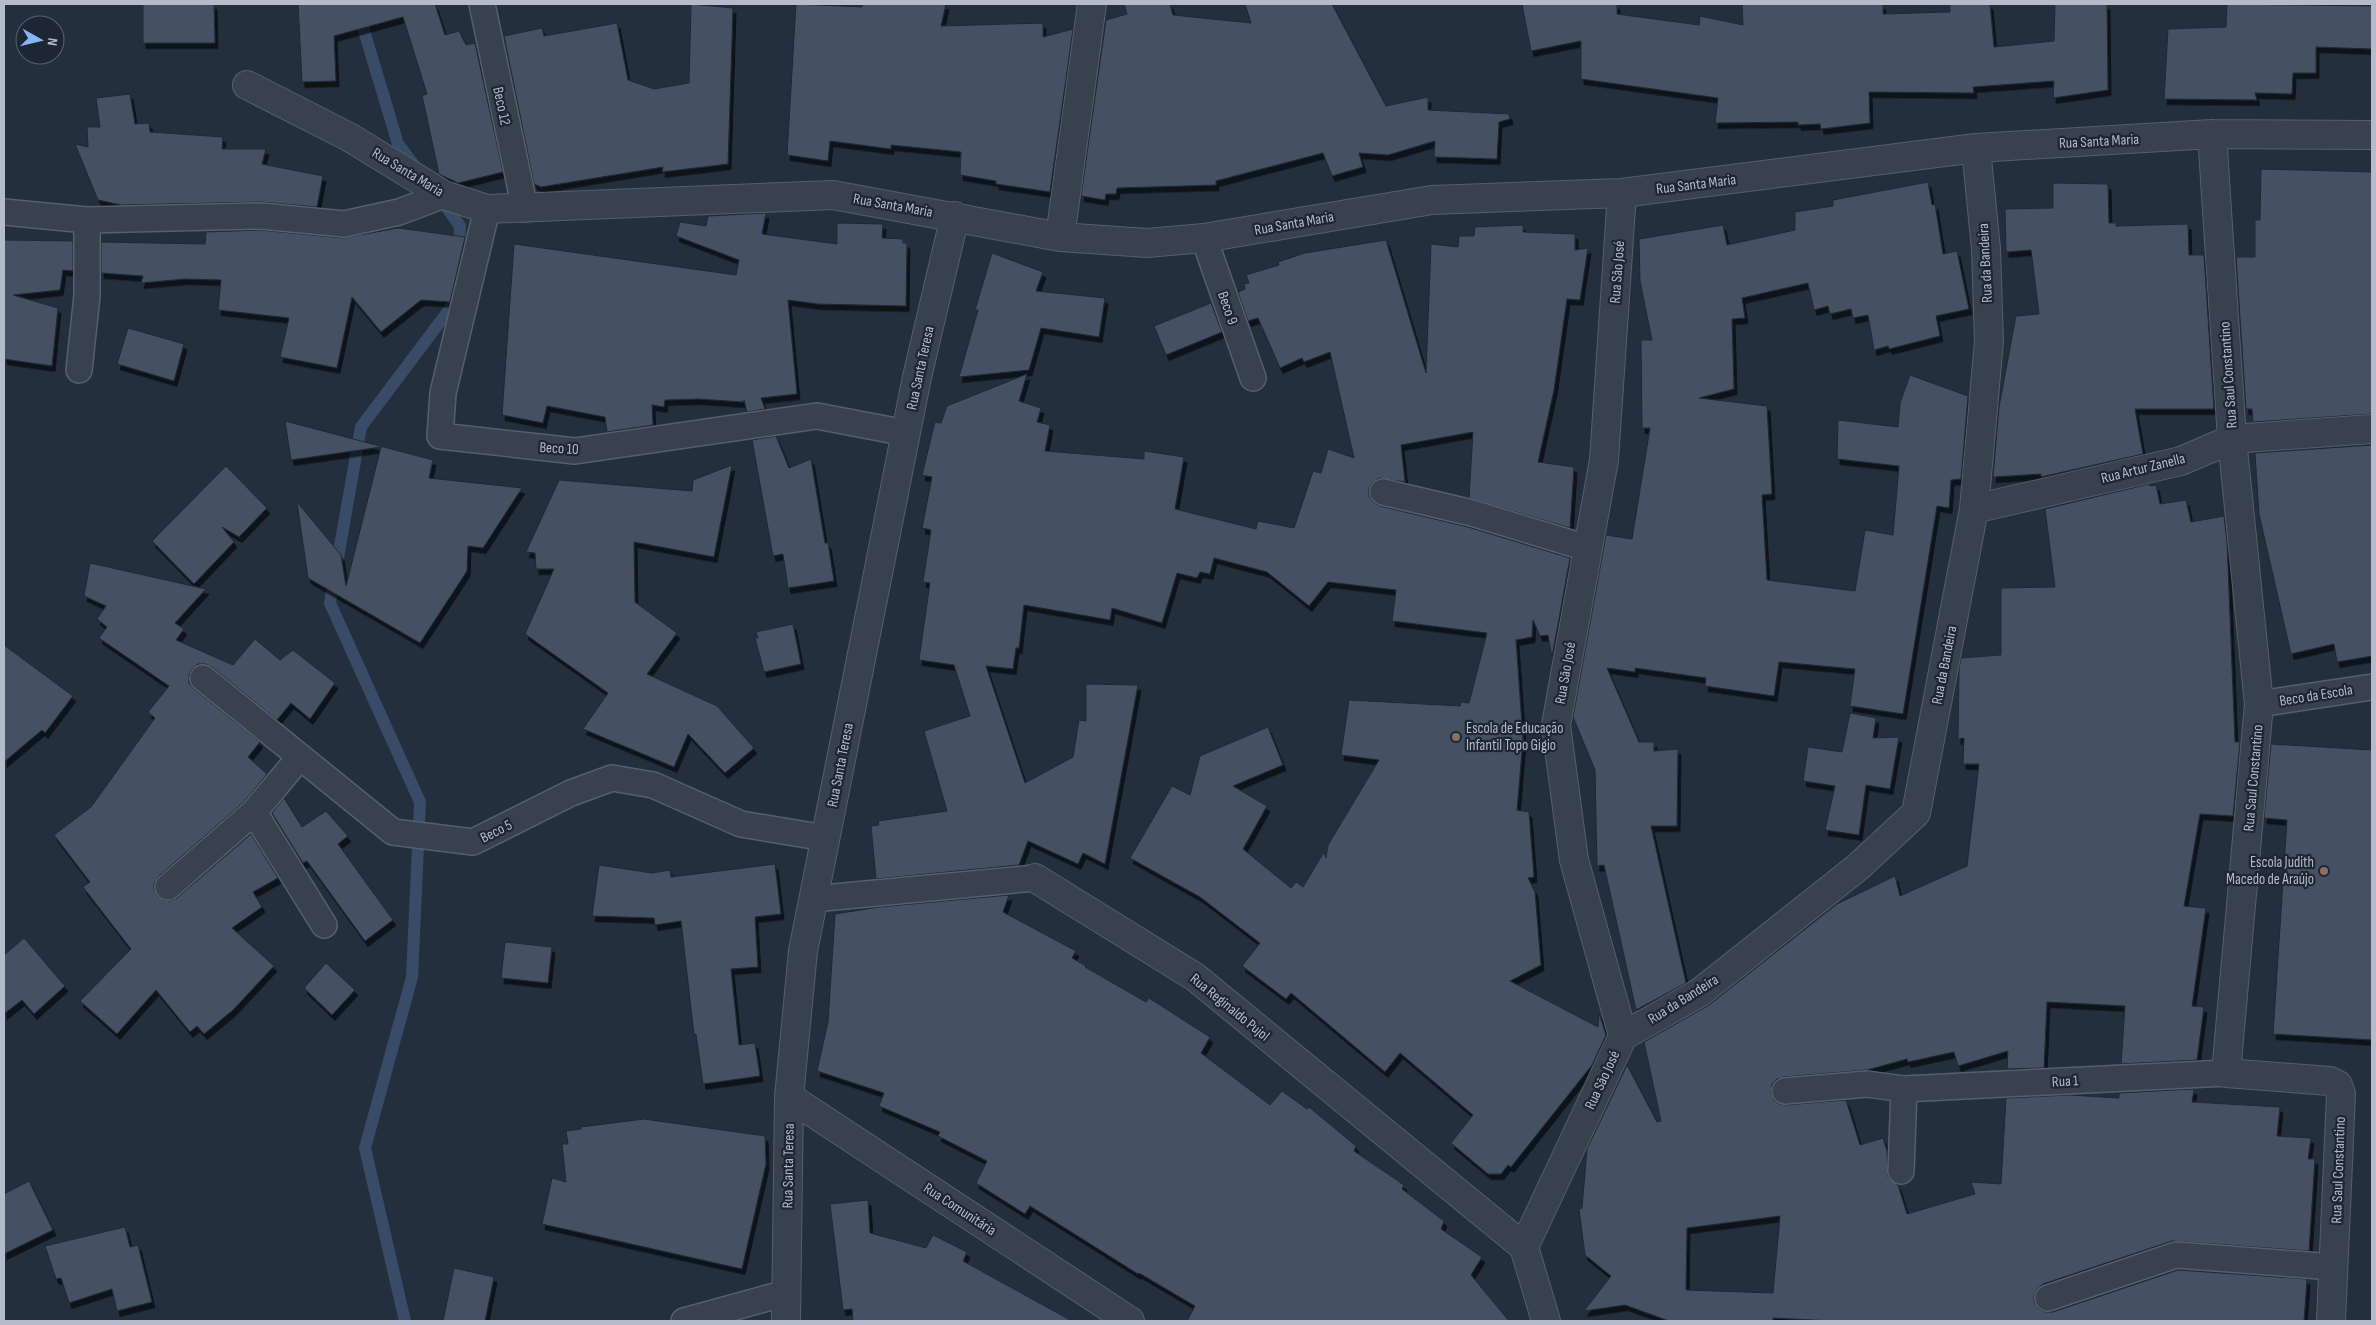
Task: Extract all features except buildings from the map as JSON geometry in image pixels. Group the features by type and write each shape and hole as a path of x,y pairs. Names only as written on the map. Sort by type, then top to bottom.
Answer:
{"street":[{"path":"1060,236 1092,4"},
{"name":"Rua Santa Maria","path":"247,85 349,137 444,195 487,209 525,209 833,195 1060,236 1147,243 1204,238 1432,200 1622,194 1976,148 2212,134 2372,135"},
{"name":"Rua Saul Constantino","path":"2212,134 2232,439 2259,704 2226,1073 2330,1081 2338,1085 2341,1094 2331,1321"},
{"name":"Rua da Bandeira","path":"1623,1036 1699,993 1858,867 1916,813 1974,509 1989,341 1986,249 1976,148"},
{"name":"Rua São José","path":"1524,1247 1623,1036 1574,860 1556,725 1604,460 1622,194"},
{"name":"Rua Santa Teresa","path":"786,1321 789,1096 803,951 917,378 955,216"},
{"name":"Rua Artur Zanella","path":"1974,509 2181,461 2232,439 2372,428"},
{"name":"Rua Reginaldo Pujol","path":"1034,878 1195,977 1524,1247"},
{"name":"Rua Comunitária","path":"789,1096 1130,1321"},
{"path":"1524,1247 1546,1321"}],"lane":[{"name":"Beco 12","path":"482,4 525,209"},
{"path":"4,212 87,220 260,216 344,224 399,212 444,195"},
{"name":"Beco 10","path":"487,209 443,393 440,436 575,451 817,416 906,433"},
{"path":"79,370 87,296 87,220"},
{"name":"Beco 9","path":"1204,238 1253,378"},
{"path":"1383,492 1472,513 1588,548"},
{"name":"Beco 5","path":"203,678 393,832 473,842 571,792 612,778 653,784 740,824 825,838"},
{"name":"Beco da Escola","path":"2259,704 2372,687"},
{"path":"168,887 254,812 300,757"},
{"path":"254,812 324,925"},
{"name":"Rua Reginaldo Pujol","path":"813,898 1034,878"},
{"name":"Rua 1","path":"1785,1091 1867,1084 1904,1089 2226,1073"},
{"path":"1901,1171 1904,1089"},
{"path":"2048,1298 2176,1255 2334,1267"},
{"path":"684,1321 786,1293"}],"waterway":[{"path":"356,4 398,144 417,169"},
{"path":"405,1321 365,1148 412,977 420,802 330,603 361,427 458,298 460,226 439,197"}],"place":[{"name":"Escola de Educação Infantil Topo Gigio","path":"1456,737"},
{"name":"Escola Judith Macedo de Araújo","path":"2324,871"}]}
